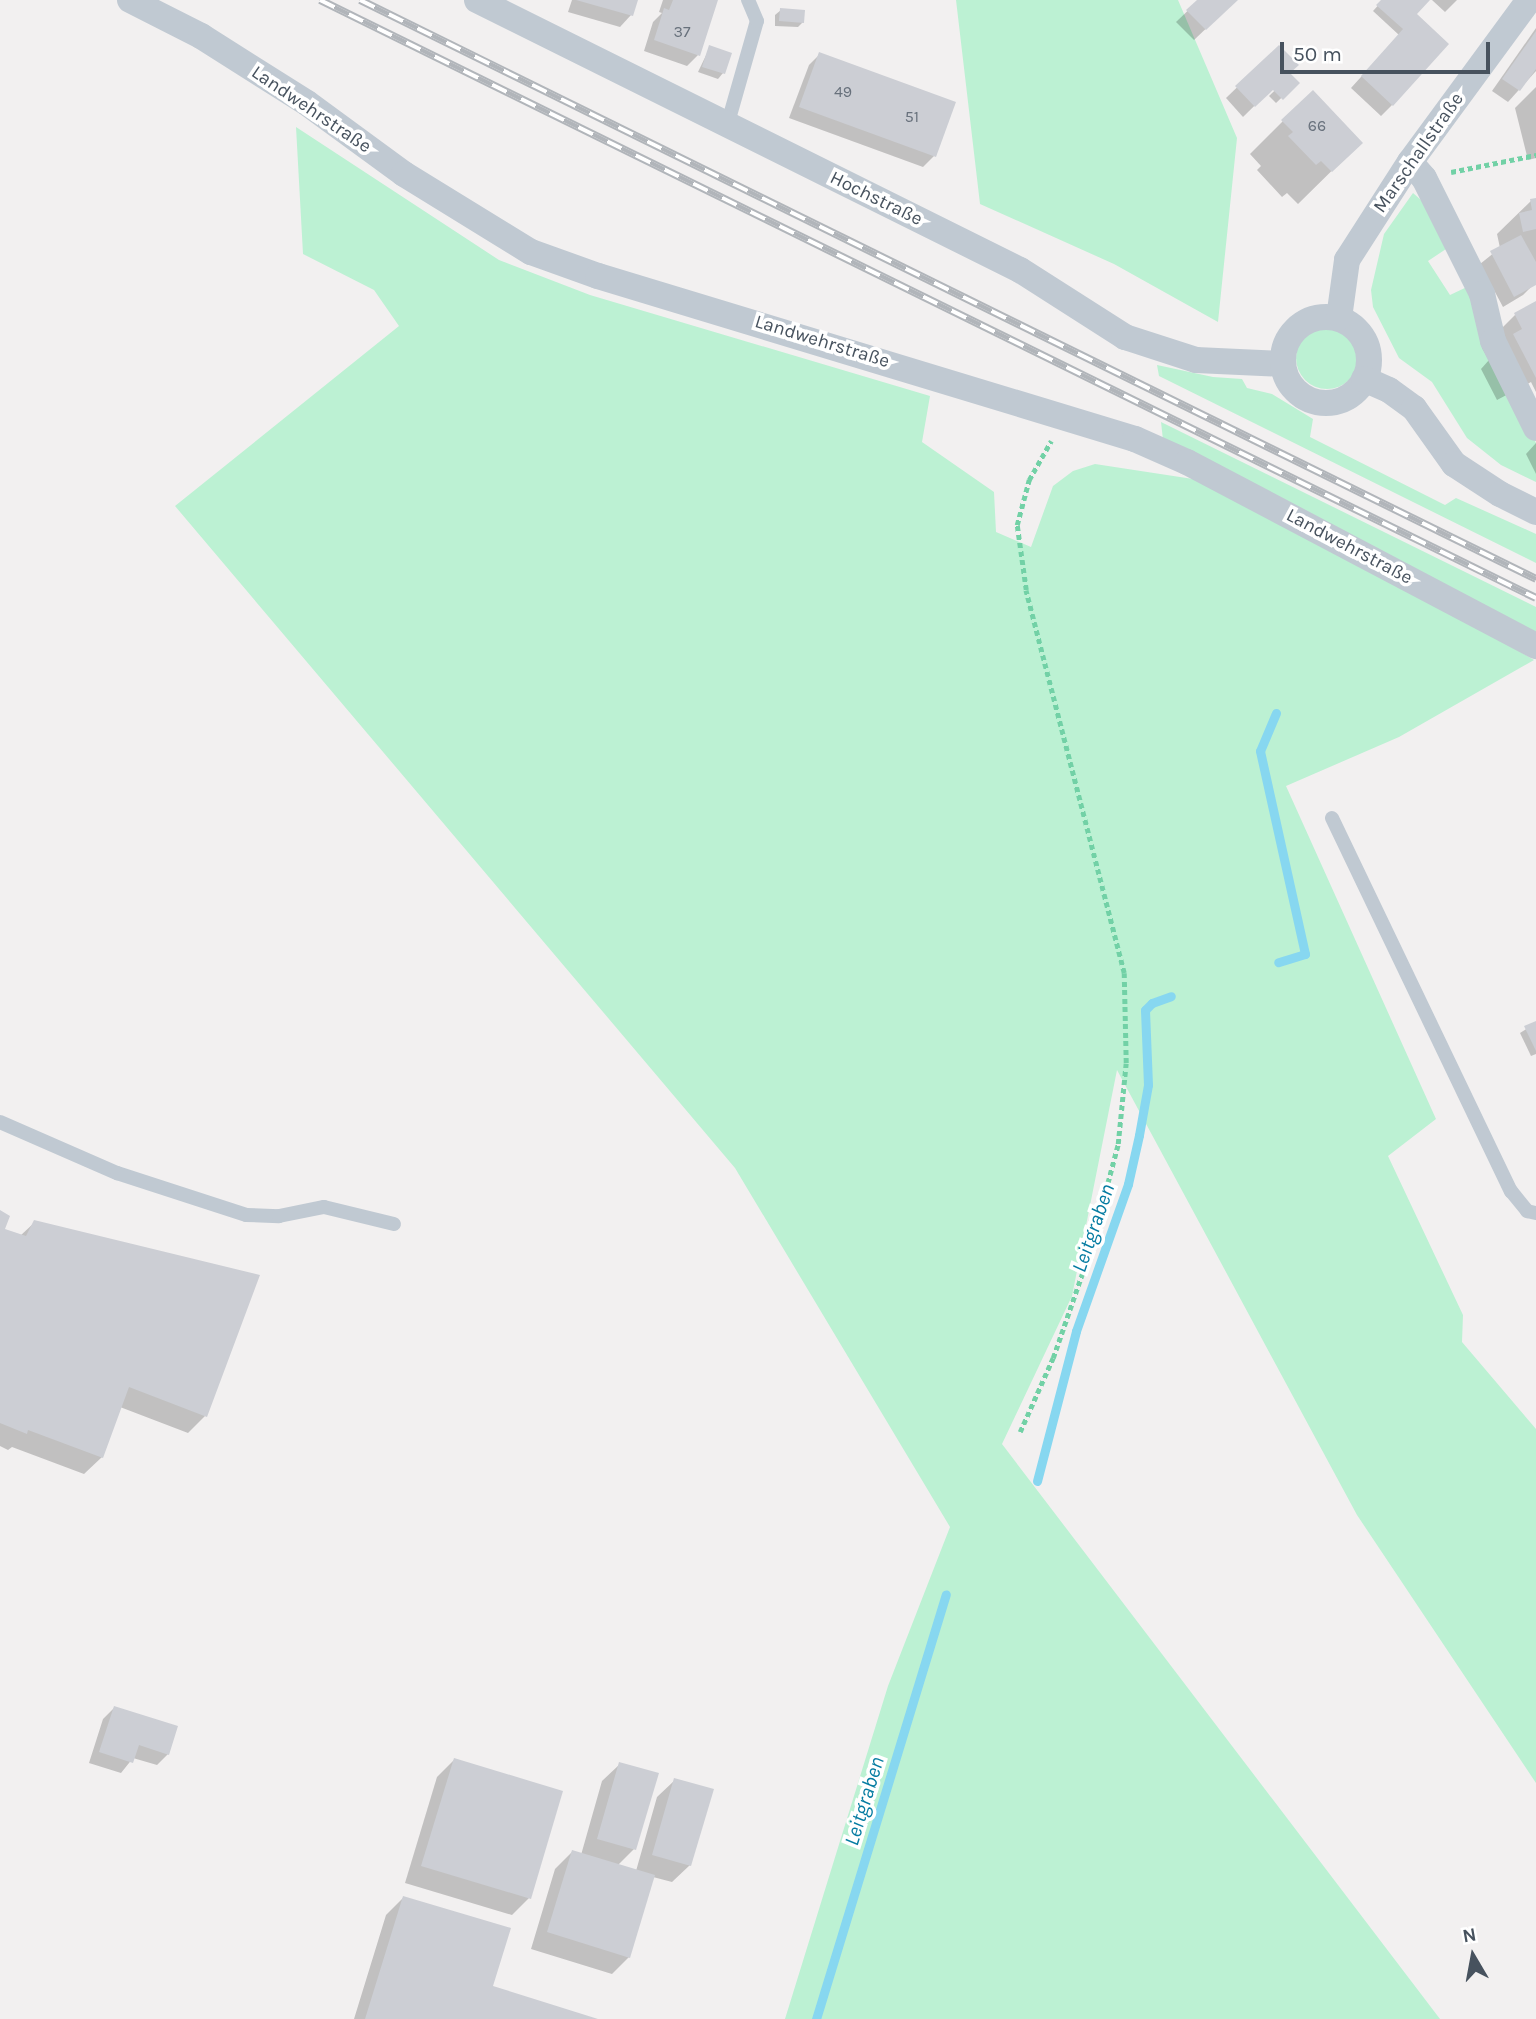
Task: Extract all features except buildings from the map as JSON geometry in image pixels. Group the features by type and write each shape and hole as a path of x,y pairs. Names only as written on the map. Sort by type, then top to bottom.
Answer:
{"street":[{"name":"Landwehrstraße","path":"130,0 213,44 307,103 425,188 531,252 598,276 1135,439 1187,462 1536,646"},
{"name":"Hochstraße","path":"477,0 1020,270 1125,337 1196,360 1283,363"},
{"name":"Marschallstraße","path":"1339,318 1348,260 1417,170 1529,0"},
{"path":"1417,170 1482,294 1493,341 1536,428"},
{"path":"1322,317 1339,318 1354,327 1364,340 1369,356 1364,379 1346,398 1330,402 1313,401 1293,386 1283,363 1285,347 1293,332 1306,321 1322,317"},
{"path":"1364,379 1389,390 1413,408 1454,464 1500,494 1536,512"}],"lane":[{"path":"727,126 757,21 748,0"},
{"path":"1332,818 1511,1191 1527,1211 1536,1213"},
{"path":"0,1122 117,1173 246,1215 279,1216 324,1207 394,1224"}],"path":[{"path":"1417,170 1536,155"},
{"path":"1020,1432 1053,1358 1088,1257 1118,1144 1126,1063 1124,973 1026,590 1017,525 1029,480 1065,416"}],"green space":[{"path":"956,0 1178,0 1237,138 1218,322 1114,264 980,204"},
{"path":"296,127 499,260 590,295 930,396 922,442 994,492 996,532 1031,547 1053,486 1073,471 1095,464 1193,479 1443,606 1534,660 1399,737 1286,786 1436,1119 1388,1156 1463,1315 1462,1342 1536,1429 1536,1783 1357,1515 1117,1070 1072,1296 1002,1444 1440,2019 785,2019 888,1686 950,1527 735,1168 175,506 399,326 374,290 303,254"},
{"path":"1413,193 1429,207 1449,247 1428,261 1450,295 1469,286 1484,345 1536,443 1536,482 1501,465 1467,438 1432,382 1399,358 1373,307 1371,290 1384,234"},
{"path":"1321,327 1333,327 1349,336 1356,346 1356,370 1349,380 1333,389 1321,389 1310,384 1301,375 1296,364 1296,352 1301,341 1310,332"},
{"path":"1157,365 1213,377 1242,379 1247,388 1272,394 1313,419 1310,437 1445,505 1456,498 1536,534 1536,563 1159,376"},
{"path":"1161,422 1536,607 1536,632 1163,440"}],"waterway":[{"name":"Leitgraben","path":"1276,713 1260,751 1305,954 1278,962"},
{"name":"Leitgraben","path":"1037,1481 1076,1331 1128,1184 1148,1085 1145,1010 1152,1003 1171,996"},
{"name":"Leitgraben","path":"816,2019 946,1594"}],"railway":[{"path":"320,0 1536,598"},
{"path":"360,0 1536,579"}]}
